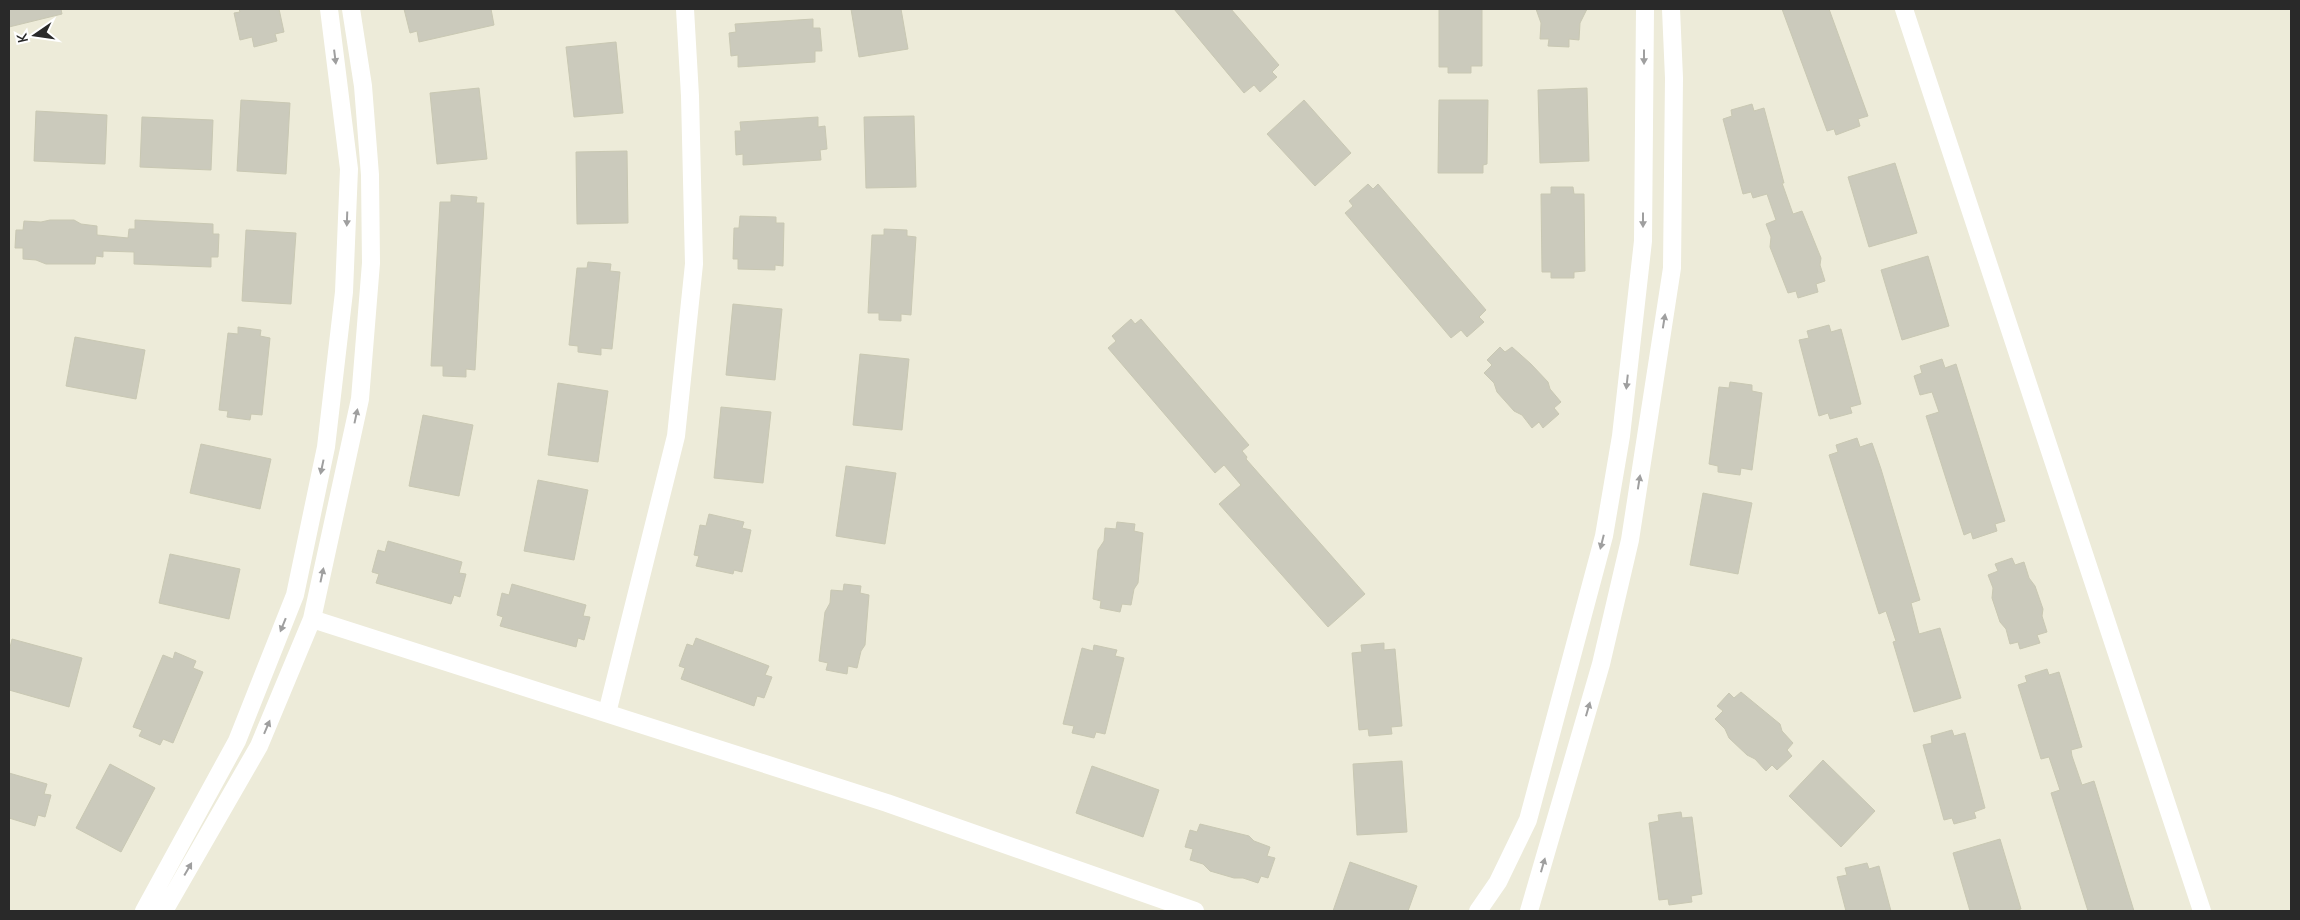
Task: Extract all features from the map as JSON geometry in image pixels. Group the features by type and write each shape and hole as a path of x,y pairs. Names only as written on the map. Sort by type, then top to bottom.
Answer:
{"street":[{"path":"144,911 237,741 295,596 324,456 344,292 349,168 329,9"},
{"path":"164,911 259,746 312,619 360,399 371,263 370,175 364,86 351,9"},
{"path":"607,714 676,436 694,264 690,96 685,9"},
{"path":"1478,911 1498,882 1528,820 1604,536 1621,436 1643,242 1645,9"},
{"path":"1529,911 1601,664 1630,540 1672,268 1674,78 1671,9"},
{"path":"1904,9 2202,911"},
{"path":"312,619 887,803 1195,911"}],"building":[{"path":"9,9 61,9 62,14 9,27"},
{"path":"239,9 279,9 284,32 275,34 277,41 254,47 252,37 240,40 234,13 240,12"},
{"path":"404,9 491,9 494,25 419,42 417,31 410,33"},
{"path":"851,9 901,9 908,49 859,57"},
{"path":"1174,9 1231,9 1279,65 1272,72 1277,77 1260,92 1254,85 1244,93"},
{"path":"1439,9 1482,9 1482,66 1471,66 1471,73 1448,73 1448,67 1439,67"},
{"path":"1536,9 1587,9 1580,23 1579,40 1569,39 1569,47 1548,46 1549,39 1540,39 1541,23"},
{"path":"1782,9 1829,9 1868,116 1858,119 1860,126 1836,135 1834,129 1827,131"},
{"path":"813,19 813,28 820,28 822,51 815,51 815,62 738,67 738,55 731,56 729,33 736,32 735,24"},
{"path":"616,42 623,113 574,117 566,47"},
{"path":"479,88 487,159 437,164 430,93"},
{"path":"1587,88 1589,161 1540,163 1538,90"},
{"path":"241,100 290,103 286,174 237,171"},
{"path":"1304,100 1351,153 1315,186 1267,134"},
{"path":"1439,100 1488,100 1487,164 1483,165 1483,173 1438,173"},
{"path":"1752,104 1754,111 1764,108 1784,183 1782,183 1793,214 1802,211 1821,258 1820,265 1825,281 1816,284 1818,292 1798,298 1796,291 1788,293 1770,247 1771,237 1766,224 1776,220 1767,194 1753,198 1751,192 1743,194 1723,119 1732,116 1731,110"},
{"path":"36,111 107,115 105,164 34,161"},
{"path":"914,116 916,187 866,188 864,117"},
{"path":"142,117 213,120 211,170 140,167"},
{"path":"818,117 818,127 825,126 827,149 820,150 821,160 743,165 743,154 736,155 735,131 741,131 740,122"},
{"path":"627,151 628,223 577,224 576,152"},
{"path":"1895,163 1917,233 1869,247 1848,177"},
{"path":"1368,184 1373,189 1378,184 1486,310 1479,317 1484,322 1467,337 1461,330 1451,338 1345,213 1353,206 1349,201"},
{"path":"1551,187 1573,187 1574,194 1584,194 1585,271 1574,272 1574,278 1551,278 1551,272 1542,272 1541,194 1551,194"},
{"path":"451,195 477,197 476,203 484,203 475,370 466,369 466,377 443,376 443,366 431,366 440,202 451,202"},
{"path":"740,216 776,217 776,223 784,223 783,266 775,265 775,270 738,269 738,259 733,259 734,228 739,228"},
{"path":"74,220 81,224 97,226 97,235 128,238 129,229 135,229 135,220 213,224 213,234 219,234 218,257 211,257 211,267 134,264 134,252 103,251 103,257 96,256 95,264 46,264 36,260 23,259 23,248 15,248 16,230 23,230 24,221 41,222"},
{"path":"884,229 907,230 907,236 916,237 911,315 901,314 901,321 879,320 879,313 868,313 872,235 884,235"},
{"path":"246,230 296,233 291,304 242,301"},
{"path":"1928,256 1949,326 1902,340 1881,270"},
{"path":"588,262 611,264 610,271 620,272 612,349 601,348 601,355 578,352 578,346 569,345 577,268 587,268"},
{"path":"733,304 782,309 775,380 726,375"},
{"path":"1131,319 1135,324 1141,319 1249,445 1242,451 1247,457 1246,459 1365,594 1328,627 1219,504 1241,485 1224,465 1215,473 1108,348 1116,341 1112,336"},
{"path":"1829,325 1831,332 1841,329 1861,404 1850,407 1852,413 1830,419 1828,413 1819,416 1799,340 1809,338 1807,331"},
{"path":"238,327 261,330 260,336 270,338 262,415 251,414 250,420 227,417 228,411 219,410 228,333 238,334"},
{"path":"75,337 145,350 136,399 66,386"},
{"path":"1500,347 1505,352 1512,347 1531,364 1548,382 1550,389 1561,402 1554,408 1559,414 1543,428 1539,422 1532,428 1522,415 1514,411 1497,392 1494,383 1484,373 1492,365 1487,360"},
{"path":"860,354 909,359 902,430 853,425"},
{"path":"1942,359 1945,368 1956,364 2005,521 1995,524 1997,531 1973,539 1971,532 1964,535 1926,416 1939,412 1932,392 1920,395 1914,376 1922,373 1920,366"},
{"path":"1730,382 1752,385 1752,391 1762,393 1752,470 1741,468 1740,475 1718,472 1718,466 1709,464 1719,387 1729,388"},
{"path":"558,383 608,391 598,462 548,455"},
{"path":"721,407 771,412 763,483 714,478"},
{"path":"423,415 473,425 459,496 409,486"},
{"path":"1857,438 1860,447 1872,443 1881,469 1920,600 1911,603 1919,634 1940,628 1961,698 1914,712 1893,642 1896,641 1886,611 1879,614 1829,455 1838,452 1836,445"},
{"path":"201,444 271,459 260,509 190,493"},
{"path":"846,466 896,473 885,544 836,536"},
{"path":"538,480 588,490 574,560 524,551"},
{"path":"1703,493 1752,503 1738,574 1690,565"},
{"path":"709,514 744,522 742,528 751,530 742,572 734,570 733,574 696,566 699,556 694,555 700,525 706,526"},
{"path":"1117,522 1135,524 1134,531 1143,533 1138,583 1134,589 1131,605 1122,604 1120,612 1100,608 1101,601 1093,599 1098,550 1104,541 1105,528 1116,529"},
{"path":"388,541 462,562 459,573 466,574 460,597 454,595 451,604 376,583 379,574 372,572 378,550 385,552"},
{"path":"170,554 240,569 229,619 159,603"},
{"path":"2012,558 2015,565 2024,562 2043,609 2042,616 2047,632 2037,635 2040,643 2020,649 2018,642 2010,644 2006,629 2000,622 1992,598 1993,588 1988,575 1998,571 1995,564"},
{"path":"512,584 586,605 583,616 590,617 584,640 578,638 576,647 500,626 503,617 497,615 502,593 509,595"},
{"path":"844,584 861,586 860,593 869,595 865,645 861,651 857,668 848,666 847,674 826,670 828,663 819,661 825,612 830,603 831,590 843,591"},
{"path":"696,638 769,666 765,675 772,677 764,698 757,696 754,706 681,679 685,668 679,666 687,644 693,646"},
{"path":"12,639 82,658 69,707 9,690 9,652"},
{"path":"1384,643 1384,650 1395,649 1402,726 1391,727 1392,734 1369,736 1368,729 1359,730 1352,653 1362,652 1361,645"},
{"path":"1094,645 1117,650 1115,656 1124,658 1105,734 1096,732 1094,738 1072,733 1074,726 1063,724 1082,648 1093,651"},
{"path":"175,652 196,661 193,668 203,672 173,743 163,739 160,745 139,736 142,730 133,727 163,655 173,659"},
{"path":"2047,669 2049,675 2059,672 2082,747 2071,750 2072,756 2082,785 2094,781 2134,911 2088,911 2051,793 2060,790 2049,757 2041,759 2018,685 2027,682 2025,676"},
{"path":"1741,692 1780,724 1782,731 1793,743 1787,750 1792,756 1777,770 1772,765 1766,771 1755,759 1747,755 1729,738 1725,729 1715,719 1723,711 1717,706 1729,693 1734,698"},
{"path":"1952,730 1954,736 1965,733 1985,808 1974,812 1976,818 1954,824 1952,818 1944,820 1923,745 1932,743 1931,736"},
{"path":"1823,760 1875,811 1841,847 1789,796"},
{"path":"1402,761 1407,832 1357,835 1353,764"},
{"path":"110,764 155,788 121,852 76,828"},
{"path":"1092,766 1159,790 1143,837 1076,813"},
{"path":"9,773 47,784 44,794 51,795 45,817 38,815 35,826 9,818"},
{"path":"1681,812 1682,818 1692,817 1702,894 1691,896 1692,902 1669,905 1668,899 1659,900 1649,823 1659,821 1658,815"},
{"path":"1200,824 1249,836 1254,841 1270,847 1267,856 1275,858 1268,878 1261,876 1258,883 1243,878 1234,878 1210,871 1203,864 1190,860 1193,849 1185,847 1190,830 1197,832"},
{"path":"2000,839 2021,909 2013,911 1970,911 1953,853"},
{"path":"1350,862 1417,886 1408,911 1333,911"},
{"path":"1867,863 1869,869 1879,866 1891,911 1846,911 1837,877 1847,875 1845,868"}]}
